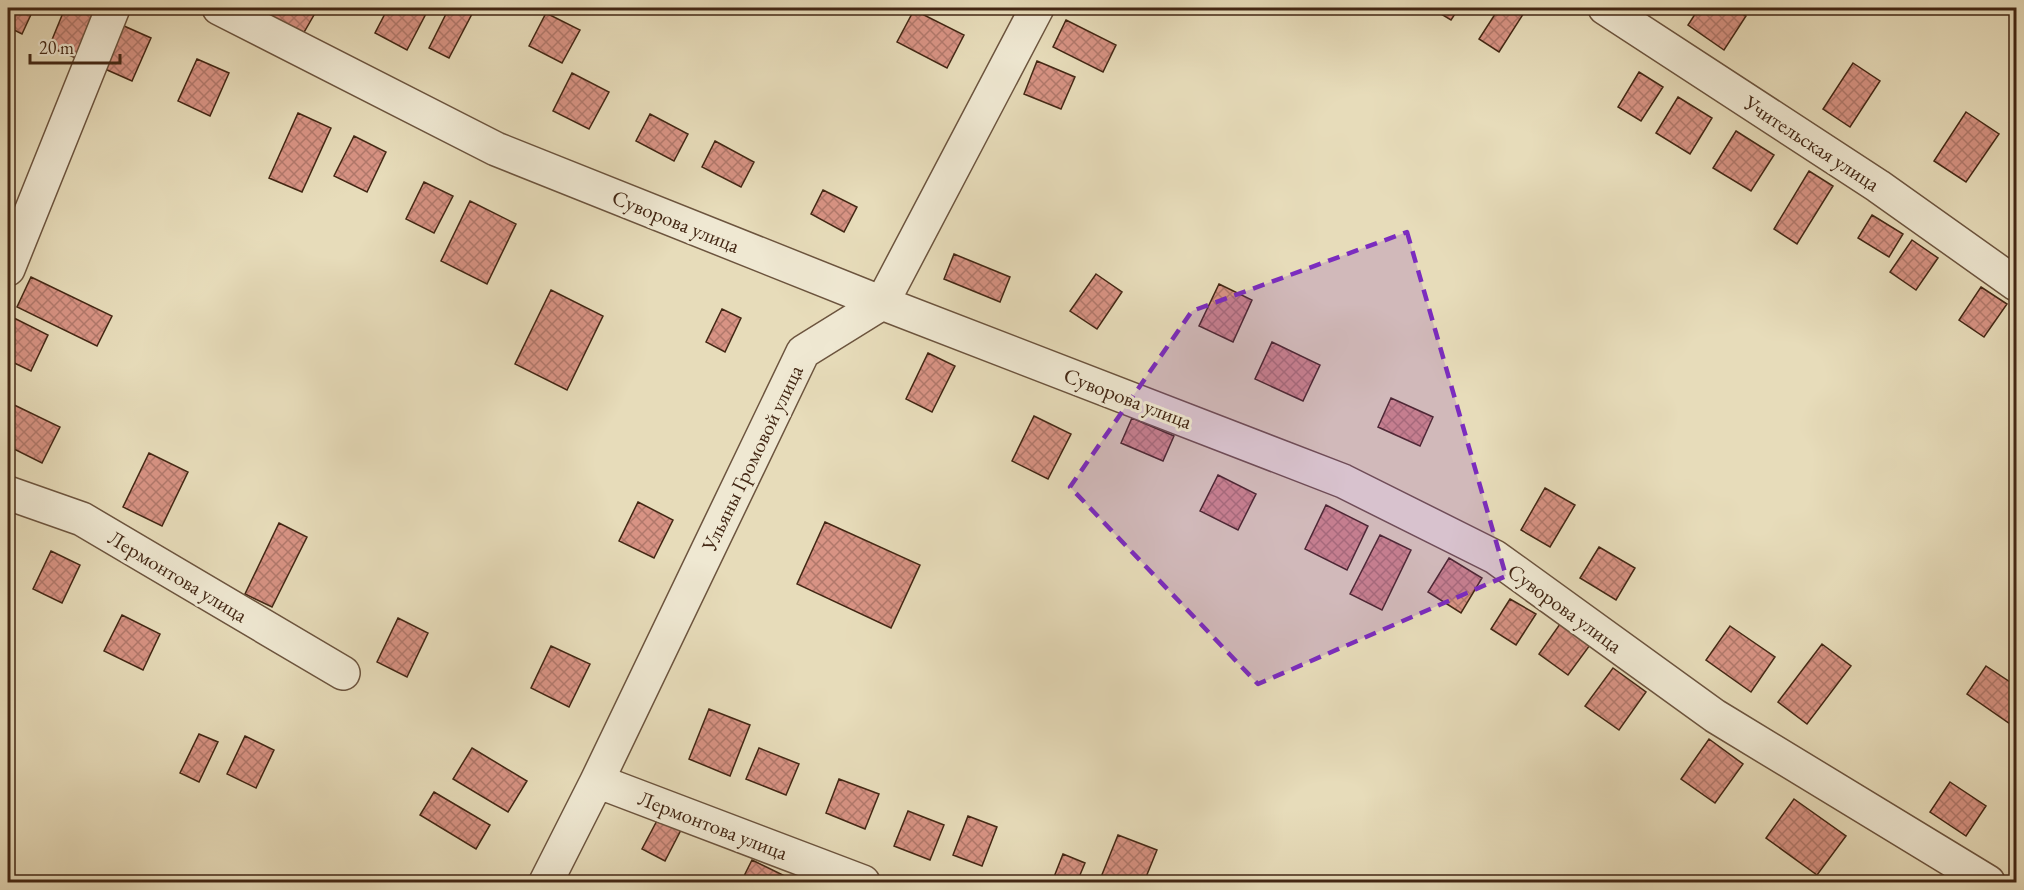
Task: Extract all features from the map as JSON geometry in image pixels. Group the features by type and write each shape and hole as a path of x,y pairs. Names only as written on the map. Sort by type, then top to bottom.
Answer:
{"street":[{"path":"8,269 113,8"},
{"name":"Суворова улица","path":"219,8 496,149 882,303 1343,481 1495,557 1715,716 1988,882"},
{"path":"882,303 1037,8"},
{"name":"Учительская улица","path":"1605,8 1878,186 2016,284"},
{"name":"Ульяны Громовой улица","path":"546,882 597,781 803,352 882,303"},
{"name":"Лермонтова улица","path":"8,493 82,519 343,674"},
{"name":"Лермонтова улица","path":"597,781 863,882"}],"highlighted area":[{"path":"1407,232 1506,576 1258,684 1070,487 1192,311"}],"building":[{"path":"8,8 34,8 22,34 8,27"},
{"path":"65,8 97,8 76,58 49,47"},
{"path":"268,8 318,8 303,34 265,13"},
{"path":"388,8 429,8 407,50 375,33"},
{"path":"449,8 465,8 473,12 449,58 429,48"},
{"path":"1431,8 1459,8 1451,20"},
{"path":"1499,8 1527,8 1499,52 1479,39"},
{"path":"1699,8 1733,8 1746,16 1724,50 1688,25"},
{"path":"914,10 964,35 947,68 897,42"},
{"path":"546,13 580,30 562,63 529,46"},
{"path":"1066,20 1116,45 1103,72 1053,47"},
{"path":"115,22 151,38 132,81 96,65"},
{"path":"197,59 229,73 210,116 178,101"},
{"path":"1037,61 1075,77 1061,109 1024,94"},
{"path":"1853,63 1880,81 1850,127 1823,109"},
{"path":"1639,72 1663,87 1641,121 1618,107"},
{"path":"572,73 609,92 589,129 553,111"},
{"path":"1678,97 1712,118 1690,154 1656,133"},
{"path":"1966,112 1999,134 1966,182 1934,161"},
{"path":"298,113 331,128 302,192 269,178"},
{"path":"650,114 688,134 674,161 636,141"},
{"path":"1736,131 1774,155 1751,191 1713,168"},
{"path":"354,136 386,152 367,192 334,176"},
{"path":"715,141 754,162 741,187 702,167"},
{"path":"1809,171 1833,186 1797,244 1774,229"},
{"path":"424,182 453,196 434,233 406,219"},
{"path":"823,190 857,207 844,232 811,214"},
{"path":"470,201 516,224 487,284 441,261"},
{"path":"1872,215 1903,234 1889,257 1858,238"},
{"path":"1912,240 1938,258 1916,290 1890,272"},
{"path":"954,254 1010,277 1000,302 944,279"},
{"path":"1096,274 1122,292 1097,329 1070,311"},
{"path":"31,277 112,316 97,346 17,307"},
{"path":"1219,284 1252,300 1233,342 1199,326"},
{"path":"1981,287 2007,304 1984,337 1959,320"},
{"path":"551,290 603,316 567,390 515,364"},
{"path":"722,309 741,318 725,352 706,342"},
{"path":"12,317 48,335 31,371 8,360 8,327"},
{"path":"1272,342 1320,365 1303,401 1255,379"},
{"path":"928,353 955,366 932,412 906,399"},
{"path":"1391,398 1433,417 1420,446 1378,427"},
{"path":"8,402 60,427 42,463 8,446"},
{"path":"1034,416 1071,434 1048,479 1012,461"},
{"path":"1132,418 1174,436 1163,461 1121,443"},
{"path":"149,453 188,472 162,526 123,507"},
{"path":"1218,475 1256,494 1238,530 1200,511"},
{"path":"1545,488 1575,505 1550,547 1521,530"},
{"path":"638,502 673,520 654,558 619,541"},
{"path":"1326,505 1368,526 1347,570 1305,549"},
{"path":"825,522 920,565 891,628 797,584"},
{"path":"279,523 307,537 272,607 245,594"},
{"path":"1380,535 1411,550 1382,610 1350,594"},
{"path":"1599,547 1635,568 1616,600 1580,578"},
{"path":"51,551 80,565 62,603 33,589"},
{"path":"1449,558 1482,578 1461,613 1428,592"},
{"path":"1510,599 1536,614 1516,645 1491,629"},
{"path":"122,615 160,634 143,670 104,651"},
{"path":"398,618 428,633 407,677 377,662"},
{"path":"1560,624 1590,645 1568,675 1539,654"},
{"path":"1730,626 1775,657 1751,692 1706,660"},
{"path":"1822,644 1851,666 1807,724 1778,702"},
{"path":"551,646 590,664 569,707 531,688"},
{"path":"1986,666 2016,686 2016,728 1967,694"},
{"path":"1613,668 1646,692 1619,730 1585,706"},
{"path":"709,709 750,725 730,776 689,759"},
{"path":"199,734 218,742 199,782 180,773"},
{"path":"245,736 274,750 256,788 227,774"},
{"path":"1709,739 1743,764 1715,803 1681,779"},
{"path":"472,748 527,781 508,812 453,779"},
{"path":"759,748 799,764 786,795 746,779"},
{"path":"839,779 879,794 865,829 826,813"},
{"path":"1950,782 1986,806 1966,836 1930,812"},
{"path":"434,792 490,825 476,849 420,815"},
{"path":"1794,799 1846,836 1817,875 1766,838"},
{"path":"908,811 944,825 930,860 894,846"},
{"path":"660,815 683,826 665,861 642,849"},
{"path":"968,816 997,827 982,866 953,855"},
{"path":"1118,835 1157,850 1144,882 1099,882"},
{"path":"1063,854 1085,863 1077,882 1052,882"},
{"path":"752,860 787,877 784,882 741,882"}]}
